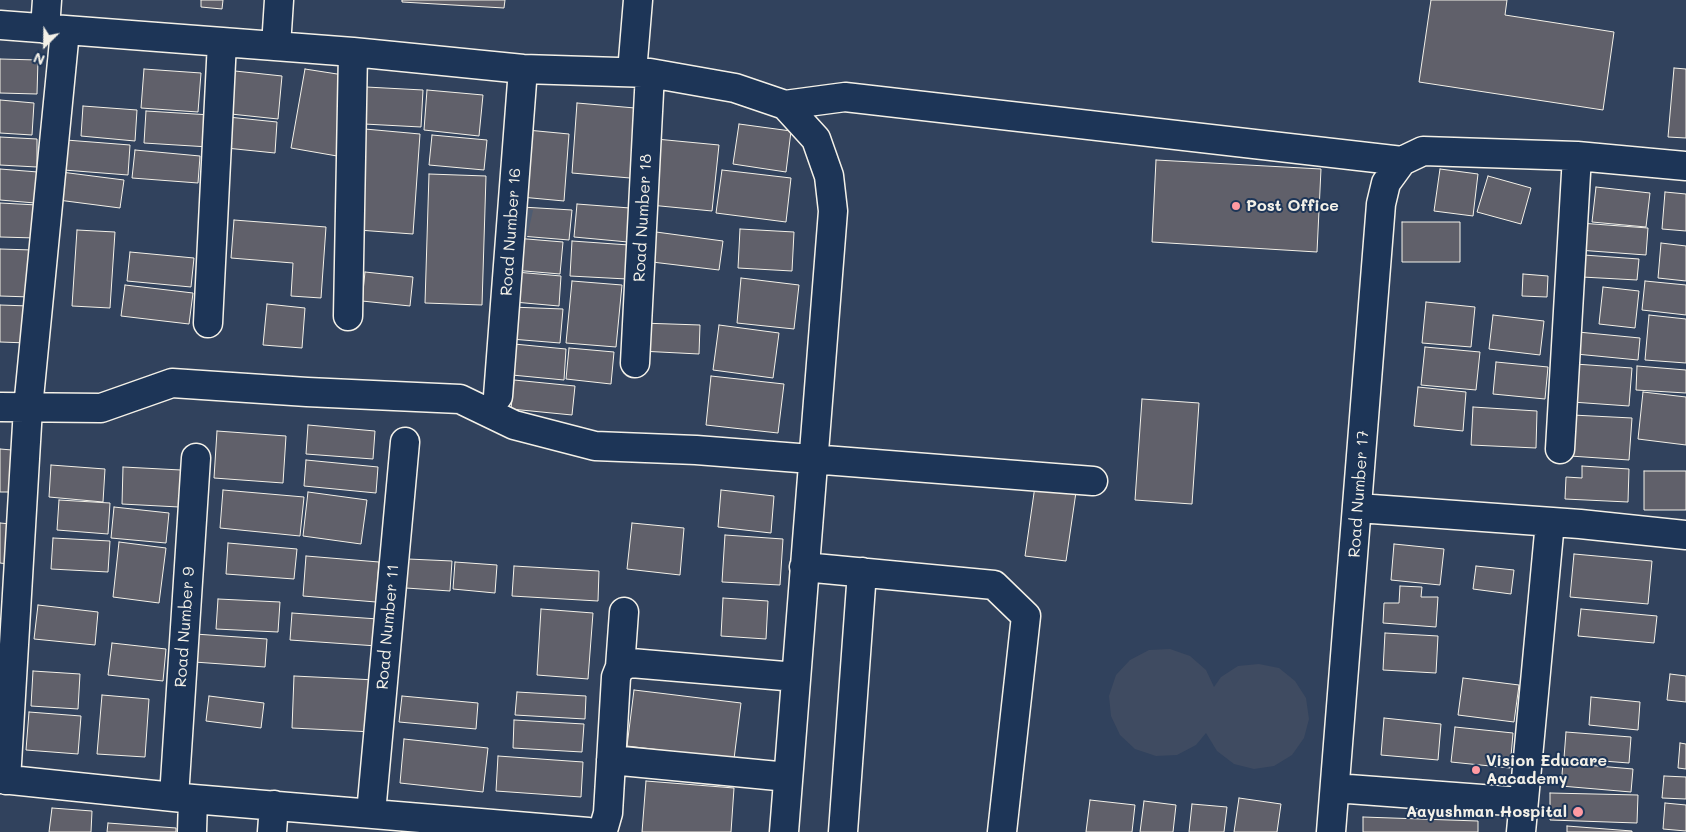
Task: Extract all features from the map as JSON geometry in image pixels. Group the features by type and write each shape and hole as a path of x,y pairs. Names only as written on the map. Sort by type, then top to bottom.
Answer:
{"street":[{"path":"47,0 55,30 3,779 184,798 371,813 463,827 601,830 608,813 616,677 620,667 624,612"},
{"path":"276,46 279,0"},
{"name":"Road Number 18","path":"635,363 641,72 638,0"},
{"path":"0,25 353,52 523,69 641,72 736,88 785,105 845,97 1402,162 1423,151 1577,156 1686,166"},
{"path":"208,323 222,42"},
{"path":"348,316 353,52"},
{"name":"Road Number 16","path":"498,396 516,222 523,69"},
{"path":"784,832 833,211 829,176 816,139 785,105"},
{"path":"1560,449 1577,156"},
{"name":"Road Number 17","path":"1331,832 1381,204 1386,183 1402,162"},
{"path":"0,407 101,408 172,383 460,399 514,426 595,446 696,450 1093,481"},
{"name":"Road Number 11","path":"371,813 405,442"},
{"name":"Road Number 9","path":"192,832 184,798 196,458"},
{"path":"1358,508 1550,522 1686,535"},
{"path":"1520,832 1550,522"},
{"path":"804,567 994,585 1026,616 1002,832"},
{"path":"843,832 862,572"},
{"path":"620,667 631,663 796,677"},
{"path":"611,760 788,777"},
{"path":"1335,788 1522,802"},
{"path":"272,832 274,805"}],"shaded area":[{"path":"1170,649 1190,656 1206,670 1214,687 1221,677 1238,666 1259,664 1279,668 1295,681 1306,698 1309,719 1304,738 1292,755 1274,766 1254,769 1234,764 1217,751 1206,733 1196,745 1177,755 1156,756 1135,749 1120,735 1111,716 1109,696 1116,675 1130,660 1149,650"}],"building":[{"path":"201,0 223,0 222,9 201,7"},
{"path":"402,0 505,0 504,8 402,2"},
{"path":"1431,0 1507,0 1505,15 1614,32 1603,110 1419,82"},
{"path":"0,59 38,60 37,94 0,93"},
{"path":"1674,68 1686,69 1686,138 1668,137"},
{"path":"144,69 201,73 198,112 141,108"},
{"path":"305,69 350,76 337,156 291,148"},
{"path":"235,71 282,76 278,119 231,114"},
{"path":"366,87 423,90 421,127 364,124"},
{"path":"427,90 483,95 479,136 424,130"},
{"path":"0,100 34,103 32,135 0,133"},
{"path":"577,103 635,108 630,178 572,173"},
{"path":"83,106 137,110 135,141 81,136"},
{"path":"146,111 211,115 209,147 144,143"},
{"path":"228,117 277,122 275,153 226,148"},
{"path":"739,124 791,131 786,172 733,164"},
{"path":"365,129 420,134 413,234 358,230"},
{"path":"527,130 569,134 564,201 521,197"},
{"path":"432,135 487,140 484,170 429,165"},
{"path":"0,137 37,139 37,167 0,165"},
{"path":"656,139 719,145 712,211 650,205"},
{"path":"66,140 130,145 128,175 64,170"},
{"path":"135,150 200,156 198,183 132,178"},
{"name":"Post Office","path":"1156,160 1321,169 1317,252 1152,242"},
{"path":"0,169 38,172 35,203 0,200"},
{"path":"1440,169 1478,174 1473,216 1434,211"},
{"path":"722,170 791,178 786,222 716,213"},
{"path":"61,172 124,180 120,208 58,200"},
{"path":"429,174 486,176 482,305 425,303"},
{"path":"1488,176 1531,188 1521,224 1477,212"},
{"path":"1596,187 1650,193 1646,227 1592,222"},
{"path":"1665,192 1686,194 1686,231 1662,229"},
{"path":"0,203 37,205 36,238 0,237"},
{"path":"577,204 630,208 628,242 574,237"},
{"path":"522,207 572,210 569,240 521,236"},
{"path":"234,220 326,227 321,298 291,296 293,263 231,258"},
{"path":"1402,222 1460,222 1460,262 1402,262"},
{"path":"1580,223 1648,228 1646,255 1578,250"},
{"path":"740,229 794,232 792,271 738,268"},
{"path":"77,230 115,232 110,308 72,306"},
{"path":"656,232 723,241 719,270 652,262"},
{"path":"515,238 563,242 560,274 513,270"},
{"path":"572,241 629,245 627,279 570,276"},
{"path":"1661,243 1686,246 1686,281 1658,278"},
{"path":"0,249 33,250 31,297 0,296"},
{"path":"130,252 194,258 191,287 127,281"},
{"path":"1584,255 1639,259 1637,280 1582,277"},
{"path":"365,272 413,277 410,306 362,301"},
{"path":"516,272 561,276 559,306 514,302"},
{"path":"1523,274 1548,276 1547,297 1522,296"},
{"path":"741,278 799,285 794,329 737,323"},
{"path":"572,281 622,285 616,347 566,343"},
{"path":"1645,281 1686,285 1686,315 1642,310"},
{"path":"125,285 193,293 189,324 121,316"},
{"path":"1603,287 1639,291 1635,328 1599,324"},
{"path":"1426,302 1475,307 1471,347 1422,343"},
{"path":"267,304 305,308 302,348 263,345"},
{"path":"0,305 29,306 28,343 0,342"},
{"path":"511,307 563,309 560,343 511,339"},
{"path":"1493,315 1544,321 1540,355 1489,349"},
{"path":"1649,315 1686,319 1686,363 1645,360"},
{"path":"641,323 700,325 699,354 640,351"},
{"path":"719,325 779,333 773,378 713,370"},
{"path":"1578,332 1640,338 1638,360 1576,354"},
{"path":"514,344 566,349 564,380 512,375"},
{"path":"1425,347 1480,352 1476,390 1421,385"},
{"path":"569,348 614,352 611,384 566,379"},
{"path":"1496,362 1548,367 1545,399 1493,394"},
{"path":"1575,364 1632,368 1629,406 1572,402"},
{"path":"1637,366 1686,370 1686,393 1636,390"},
{"path":"711,376 784,384 778,433 706,425"},
{"path":"514,380 575,386 572,415 511,409"},
{"path":"1418,387 1466,392 1463,431 1414,426"},
{"path":"1643,392 1686,397 1686,445 1638,439"},
{"path":"1142,399 1199,403 1192,504 1135,500"},
{"path":"1473,407 1537,411 1536,448 1471,445"},
{"path":"1572,415 1632,418 1629,460 1570,456"},
{"path":"308,425 375,431 373,459 306,454"},
{"path":"217,431 286,436 283,483 214,478"},
{"path":"0,449 12,450 10,492 0,492"},
{"path":"306,460 378,467 376,493 304,486"},
{"path":"51,465 105,469 103,502 49,497"},
{"path":"1582,466 1629,469 1628,502 1565,499 1566,477 1582,478"},
{"path":"123,467 181,470 179,507 122,504"},
{"path":"1644,471 1686,471 1686,510 1644,510"},
{"path":"1035,486 1076,492 1066,561 1025,556"},
{"path":"223,490 304,497 300,536 220,528"},
{"path":"721,490 774,496 771,533 718,527"},
{"path":"308,492 367,500 361,544 303,536"},
{"path":"59,500 110,503 108,534 57,530"},
{"path":"114,507 169,513 166,543 111,538"},
{"path":"0,523 11,524 8,564 0,563"},
{"path":"632,523 684,528 680,575 627,569"},
{"path":"725,535 783,539 780,585 722,582"},
{"path":"53,538 110,541 108,572 51,569"},
{"path":"119,542 166,548 159,603 113,597"},
{"path":"228,543 297,549 294,579 226,574"},
{"path":"1394,544 1444,549 1440,585 1391,580"},
{"path":"1574,554 1652,561 1648,604 1570,597"},
{"path":"306,556 379,562 376,602 303,596"},
{"path":"408,559 452,561 450,591 406,588"},
{"path":"455,562 497,565 495,593 453,589"},
{"path":"514,566 599,571 598,601 512,596"},
{"path":"1476,566 1514,570 1511,594 1473,589"},
{"path":"1400,586 1422,587 1421,597 1438,597 1436,627 1383,623 1384,603 1399,603"},
{"path":"723,598 768,601 766,639 721,636"},
{"path":"218,599 280,602 278,632 216,629"},
{"path":"38,605 98,612 95,645 34,639"},
{"path":"541,609 593,613 588,679 537,675"},
{"path":"1581,609 1657,616 1654,643 1578,636"},
{"path":"292,613 378,619 377,646 290,640"},
{"path":"1385,633 1438,636 1436,673 1383,670"},
{"path":"195,634 267,639 265,667 194,662"},
{"path":"112,643 166,649 163,681 108,675"},
{"path":"33,671 80,674 78,709 31,706"},
{"path":"1670,674 1686,676 1686,702 1667,700"},
{"path":"294,676 376,680 373,732 292,728"},
{"path":"1463,678 1519,685 1514,722 1458,715"},
{"path":"634,690 741,703 734,759 627,746"},
{"path":"517,692 586,696 585,719 515,715"},
{"path":"102,695 149,699 145,757 97,754"},
{"path":"209,696 264,703 261,728 206,721"},
{"path":"402,696 478,703 476,729 399,722"},
{"path":"1591,697 1640,702 1638,730 1589,725"},
{"path":"29,712 81,716 78,754 26,750"},
{"path":"1384,718 1441,724 1438,760 1381,755"},
{"path":"514,720 584,724 582,752 513,748"},
{"path":"1455,727 1513,733 1510,768 1451,762"},
{"path":"1566,732 1631,737 1629,763 1564,758"},
{"path":"404,739 488,748 483,792 400,783"},
{"path":"1680,743 1686,744 1686,769 1678,768"},
{"path":"498,756 583,762 581,797 496,791"},
{"path":"1563,763 1633,769 1631,792 1561,786"},
{"path":"1664,776 1686,777 1686,799 1662,798"},
{"path":"646,781 734,788 731,832 642,832"},
{"path":"1550,793 1638,795 1637,823 1550,820"},
{"path":"1239,798 1281,804 1277,832 1234,832"},
{"path":"1090,800 1135,805 1132,832 1086,832"},
{"path":"1144,801 1176,805 1173,832 1140,832"},
{"path":"1665,803 1686,805 1686,831 1663,829"},
{"path":"1192,804 1227,807 1224,832 1189,832"},
{"path":"52,808 92,811 91,832 49,832"},
{"path":"1363,817 1478,821 1478,832 1363,832"},
{"path":"108,823 176,828 176,832 107,832"},
{"path":"1567,826 1632,831 1632,832 1567,832"}],"tunnel":[{"path":"521,222 530,224"}],"place":[{"name":"Post Office","path":"1236,206"},
{"name":"Vision Educare Aacademy","path":"1476,770"},
{"name":"Aayushman Hospital","path":"1578,812"}]}
